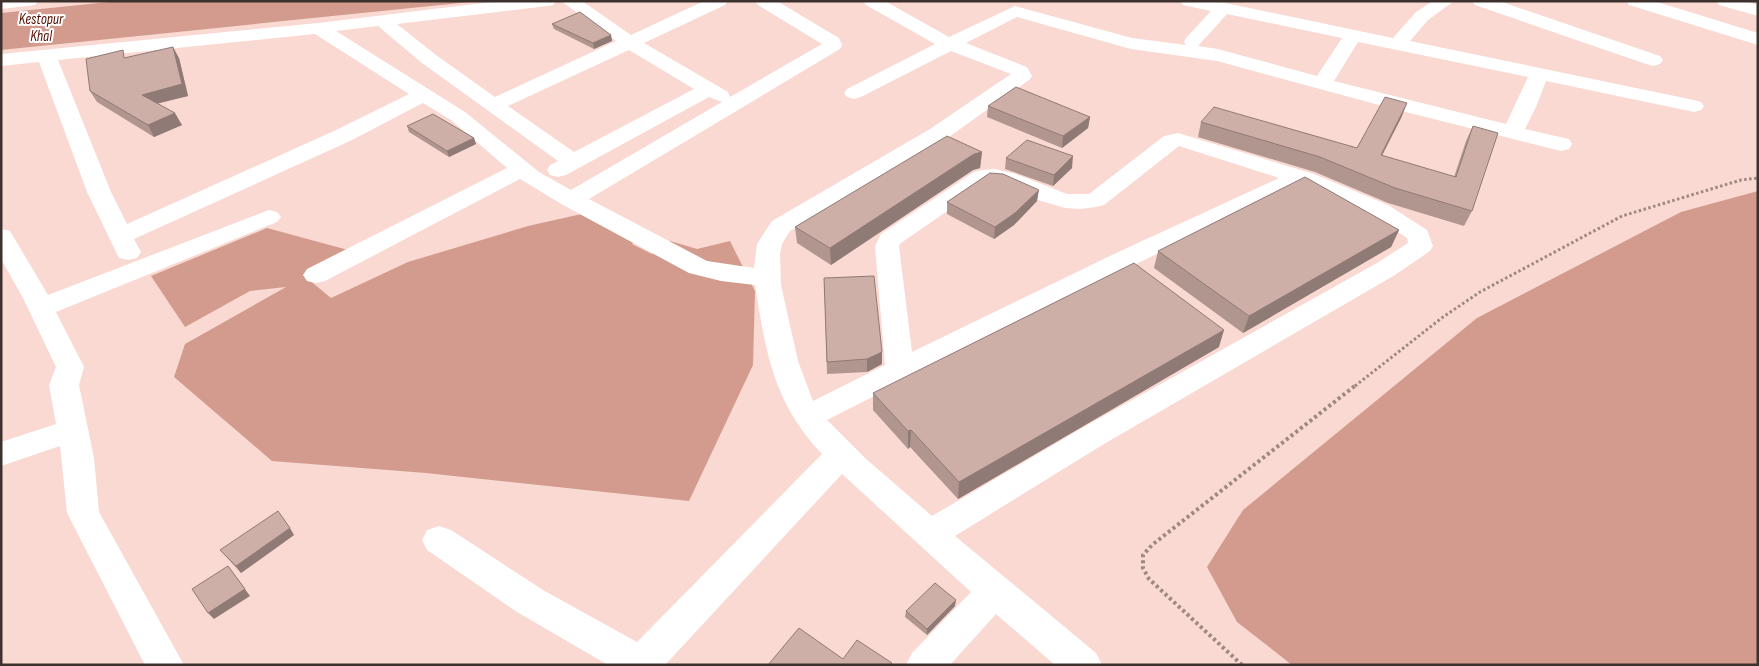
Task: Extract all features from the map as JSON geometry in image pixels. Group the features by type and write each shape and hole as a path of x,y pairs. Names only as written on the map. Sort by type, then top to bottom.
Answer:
{"street":[{"path":"1,60 318,28 547,1"},
{"path":"570,1 630,43 735,105"},
{"path":"494,105 719,1"},
{"path":"571,200 735,105 833,45 832,42 764,1"},
{"path":"872,1 950,45 1012,67 1020,71 1022,76 938,134 780,226 774,233 769,245 766,278 784,363 794,393 808,416 842,454 994,592 1083,665"},
{"path":"1189,1 1694,106"},
{"path":"1398,44 1422,16 1445,1"},
{"path":"1481,1 1653,60"},
{"path":"1635,1 1758,39"},
{"path":"1725,1 1758,11"},
{"path":"1193,42 1223,8"},
{"path":"854,93 1015,11 1131,43 1218,55 1322,84 1561,144"},
{"path":"382,21 429,59 573,162"},
{"path":"318,28 458,116 530,175 571,200 698,267 721,273 766,278"},
{"path":"1322,84 1353,35"},
{"path":"46,55 99,192 136,270"},
{"path":"906,68 931,76"},
{"path":"1512,132 1526,108 1539,74"},
{"path":"316,275 530,175 573,162 709,89"},
{"path":"120,236 342,136 424,95"},
{"path":"900,370 886,246 890,238 982,177 998,176 1063,201 1084,204 1096,200 1172,141 1178,139 1300,177 1386,213 1418,235 1420,246 1386,269 929,534"},
{"path":"808,416 1123,260 1300,177"},
{"path":"41,308 269,217"},
{"path":"1,236 41,308 70,366 64,385 78,458 83,514 165,665"},
{"path":"1123,260 1144,276"},
{"path":"1220,332 1244,350"},
{"path":"1,454 72,430"},
{"path":"440,540 530,601 641,664 842,454"},
{"path":"925,665 994,592"}],"path":[{"path":"1242,665 1149,579 1143,568 1143,555 1152,545 1442,317 1480,292 1622,216 1740,180 1758,178"}],"water":[{"name":"Kestopur Khal","path":"119,1 480,1 1,50 1,13"},
{"path":"1758,191 1758,665 1292,665 1237,622 1207,567 1243,510 1477,318 1681,212"},
{"path":"595,211 646,230 632,244 652,254 670,241 697,249 730,241 755,291 753,365 689,501 426,473 272,461 174,377 185,344 286,287 250,291 185,327 151,276 267,228 348,250 308,279 331,298 408,262 528,226"}],"building":[{"path":"580,12 611,35 593,43 552,24"},
{"path":"173,47 182,84 142,95 175,113 148,125 90,91 86,59 123,50 124,58"},
{"path":"1016,87 1090,117 1063,136 988,106"},
{"path":"1385,97 1407,103 1381,155 1456,177 1473,126 1498,133 1472,211 1395,188 1320,157 1201,122 1214,107 1357,148"},
{"path":"433,114 474,138 447,151 407,126"},
{"path":"947,136 982,152 974,154 830,248 795,227"},
{"path":"1027,140 1073,156 1054,175 1006,158"},
{"path":"990,173 1003,174 1039,190 1015,213 995,227 947,202"},
{"path":"1305,177 1399,230 1249,316 1158,251"},
{"path":"1134,263 1224,330 959,482 911,430 908,431 873,393"},
{"path":"874,276 882,352 867,359 827,362 824,278"},
{"path":"278,511 290,528 236,566 220,550"},
{"path":"228,566 245,589 208,613 192,589"},
{"path":"935,583 956,600 927,629 906,611"},
{"path":"799,628 843,659 857,640 892,663 890,665 768,665"}]}
